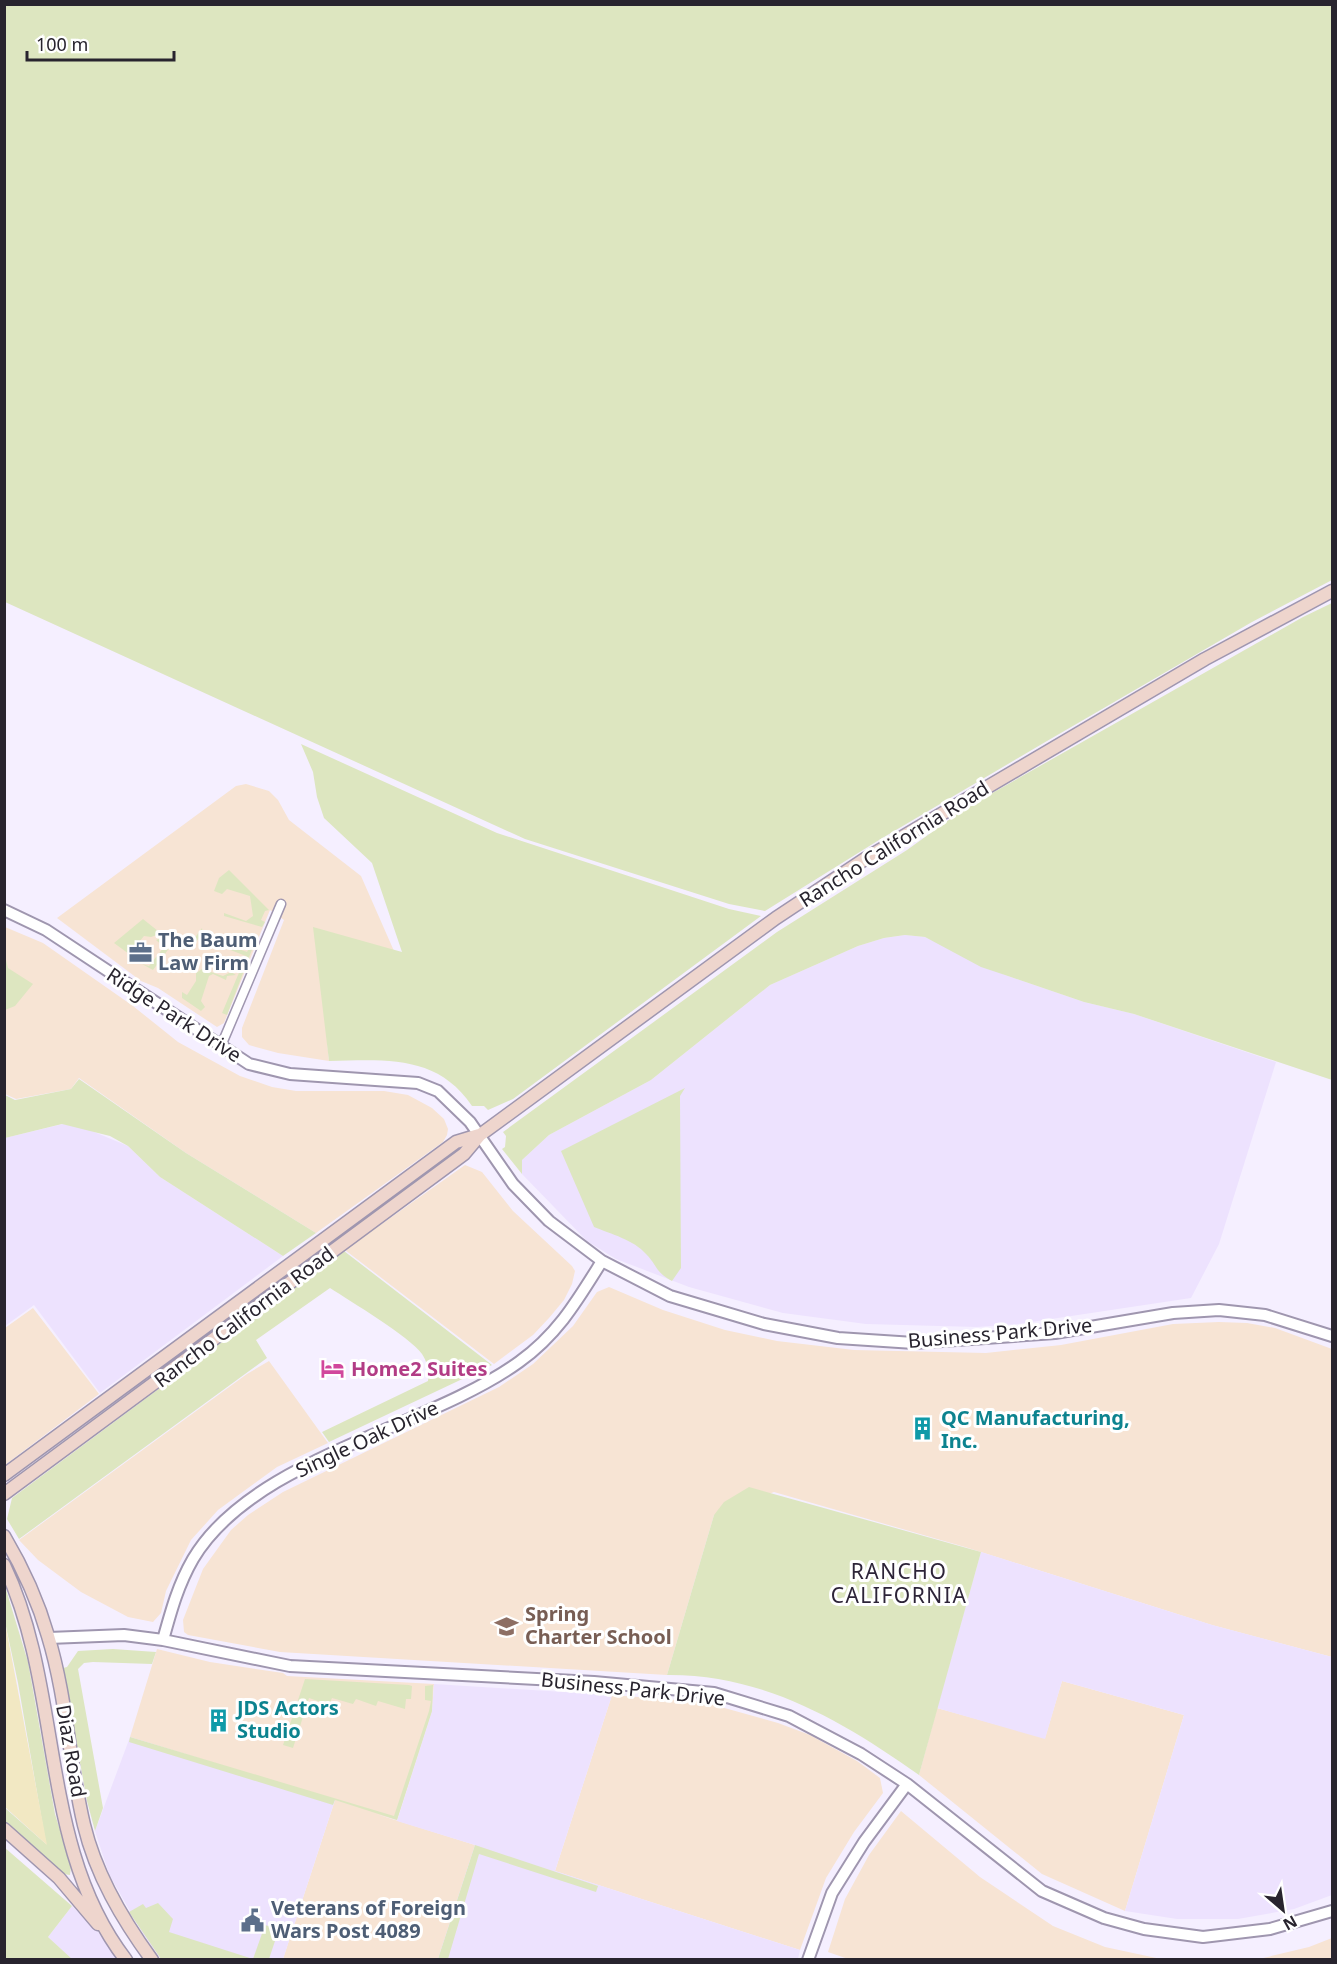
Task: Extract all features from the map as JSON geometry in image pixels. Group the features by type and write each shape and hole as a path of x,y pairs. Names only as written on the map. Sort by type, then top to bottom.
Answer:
{"main road":[{"name":"Rancho California Road","path":"4,1494 464,1154 480,1135 776,918 866,859 1205,659 1332,591"},
{"name":"Rancho California Road","path":"4,1475 456,1142 480,1135"},
{"name":"Diaz Road","path":"4,1536 24,1572 49,1638 84,1826 101,1875 116,1906 152,1959"},
{"name":"Diaz Road","path":"4,1565 32,1642 65,1828 89,1896 112,1942 126,1959"},
{"path":"4,1829 59,1878 112,1942"}],"street":[{"path":"221,1046 281,904"},
{"name":"Ridge Park Drive","path":"4,910 46,930 249,1064 290,1074 418,1083 438,1091 453,1103 480,1135"},
{"name":"Business Park Drive","path":"480,1135 513,1184 529,1203 602,1261 670,1296 764,1324 838,1338 914,1343 1055,1333 1173,1313 1220,1310 1265,1315 1332,1336"},
{"name":"Single Oak Drive","path":"163,1640 176,1593 193,1558 219,1527 256,1497 305,1466 463,1395 519,1362 562,1324 602,1261"},
{"name":"Business Park Drive","path":"49,1638 93,1634 163,1640 290,1666 594,1682 714,1693 789,1716 861,1754 907,1784 1042,1891 1104,1918 1144,1929 1203,1937 1270,1929 1332,1911"},
{"path":"808,1959 832,1893 864,1842 907,1784"}],"shaded area":[{"path":"246,784 269,791 278,800 289,820 361,876 394,951 327,1041 329,1061 278,1053 249,1045 242,1037 242,1028 284,920 270,910 224,1023 217,1027 158,988 141,981 57,918 236,786"},
{"path":"5,927 43,943 133,1006 178,1042 240,1076 272,1087 296,1091 384,1091 408,1095 432,1108 444,1119 448,1129 447,1135 443,1142 316,1233 186,1153 79,1078 71,1089 16,1099 5,1094"},
{"path":"905,935 925,937 1005,975 1084,1002 1134,1014 1276,1062 1219,1244 1191,1298 1018,1324 977,1327 866,1324 783,1313 689,1287 616,1259 587,1241 522,1174 522,1160 549,1135 651,1080 770,985 858,946 884,938"},
{"path":"63,1124 87,1129 128,1146 160,1177 283,1256 100,1393 34,1305 5,1326 5,1138"},
{"path":"465,1165 482,1172 513,1211 575,1271 572,1284 564,1300 549,1318 533,1335 494,1364 345,1250"},
{"path":"609,1287 663,1310 725,1330 777,1341 854,1350 986,1353 1061,1345 1173,1324 1219,1322 1247,1323 1275,1328 1332,1349 1332,1657 1212,1625 965,1547 774,1492 714,1515 667,1675 280,1652 188,1635 184,1632 183,1620 203,1569 231,1530 248,1515 283,1492 499,1387 533,1364 573,1326 597,1292"},
{"path":"33,1308 99,1394 5,1465 5,1328"},
{"path":"269,1361 328,1443 277,1467 218,1510 191,1540 166,1591 161,1613 153,1622 128,1617 81,1592 38,1560 19,1540 247,1374"},
{"path":"981,1552 1212,1625 1332,1657 1332,1895 1294,1909 1238,1919 1177,1919 1125,1911 1184,1715 1062,1681 1045,1739 937,1708"},
{"path":"157,1649 210,1662 283,1673 287,1676 434,1684 432,1711 397,1820 376,1814 475,1845 438,1959 283,1959 335,1800 130,1737"},
{"path":"1062,1681 1184,1715 1125,1911 1042,1874 919,1775 937,1708 1045,1738"},
{"path":"434,1684 612,1695 555,1871 800,1950 798,1959 438,1959 475,1845 397,1821 432,1711"},
{"path":"612,1695 703,1702 778,1723 810,1735 857,1761 880,1778 883,1793 854,1832 826,1878 800,1950 555,1871"},
{"path":"130,1737 335,1800 283,1959 161,1959 144,1936 109,1874 95,1831"},
{"path":"901,1811 980,1877 1053,1926 1105,1947 1161,1959 851,1960 828,1952 845,1899 869,1855"},
{"path":"72,1906 97,1931 118,1959 72,1959 48,1937"},
{"path":"1332,1938 1332,1959 1259,1959 1309,1947"}],"green space":[{"path":"5,4 1332,5 1332,580 1252,622 1047,741 879,840 765,911 729,904 525,839 5,602"},
{"path":"1332,603 1332,1080 1134,1014 1084,1002 981,967 925,937 905,935 884,938 858,946 770,985 651,1080 549,1135 522,1160 522,1174 502,1149 505,1147 506,1136 503,1132 777,932 907,850 964,809 1303,617"},
{"path":"301,744 497,833 729,909 761,916 513,1099 488,1110 484,1106 472,1106 458,1089 443,1077 426,1069 390,1061 329,1061 313,927 402,952 372,863 324,818 317,797 313,772"},
{"path":"229,870 269,910 265,911 261,920 265,922 262,927 224,916 224,913 246,921 253,916 250,896 227,889 222,894 214,891 219,878"},
{"path":"143,919 158,931 157,935 144,936 129,954 114,943"},
{"path":"202,928 203,936 247,952 250,946 253,947 227,1015 222,1013 246,956 199,938 195,943 191,943"},
{"path":"166,936 173,943 153,970 142,964 149,966 164,947 156,940"},
{"path":"5,956 8,968 33,984 15,1006 5,1010"},
{"path":"202,969 223,976 231,972 236,975 227,976 226,980 213,974 209,976 201,1001 205,1007 201,1011 182,998 182,992 187,995 196,981 196,973"},
{"path":"79,1079 186,1153 316,1233 283,1256 160,1177 128,1146 110,1136 62,1124 5,1138 5,1095 15,1100 71,1089"},
{"path":"685,1088 680,1096 681,1268 672,1281 659,1271 641,1249 622,1238 594,1227 561,1151"},
{"path":"344,1251 492,1365 329,1442 322,1432 428,1381 426,1361 415,1347 330,1288 256,1340 267,1358 19,1539 7,1519 12,1498"},
{"path":"749,1487 981,1552 919,1775 861,1736 800,1704 736,1683 702,1677 667,1675 714,1515 724,1502"},
{"path":"5,1586 28,1662 55,1814 71,1866 70,1875 63,1874 5,1823 4,1807 46,1844 5,1622"},
{"path":"113,1649 156,1652 152,1664 93,1662 84,1663 78,1669 103,1808 95,1831 87,1801 63,1668 67,1667 78,1651"},
{"path":"305,1679 409,1685 412,1686 411,1699 406,1699 405,1709 378,1701 376,1706 356,1699 353,1704 332,1698 329,1705 309,1698 293,1748 283,1745"},
{"path":"433,1685 432,1711 397,1820 335,1800 333,1805 129,1742 130,1737 394,1816 429,1711 431,1701 425,1700 425,1686"},
{"path":"475,1845 598,1886 596,1892 479,1854 448,1959 438,1959"},
{"path":"4,1847 72,1906 48,1937 72,1959 5,1959"},
{"path":"158,1903 173,1919 169,1932 253,1959 161,1959 129,1912 143,1904 146,1908"},
{"path":"265,1925 279,1929 269,1959 253,1959"}],"sand":[{"path":"5,1622 47,1845 5,1807"}],"place":[{"name":"The Baum Law Firm","path":"140,952"},
{"name":"Home2 Suites","path":"333,1369"},
{"name":"QC Manufacturing, Inc.","path":"923,1429"},
{"name":"Spring Charter School","path":"507,1626"},
{"name":"JDS Actors Studio","path":"219,1720"},
{"name":"Veterans of Foreign Wars Post 4089","path":"253,1920"}],"district":[{"name":"RANCHO CALIFORNIA","path":"899,1584"}]}
